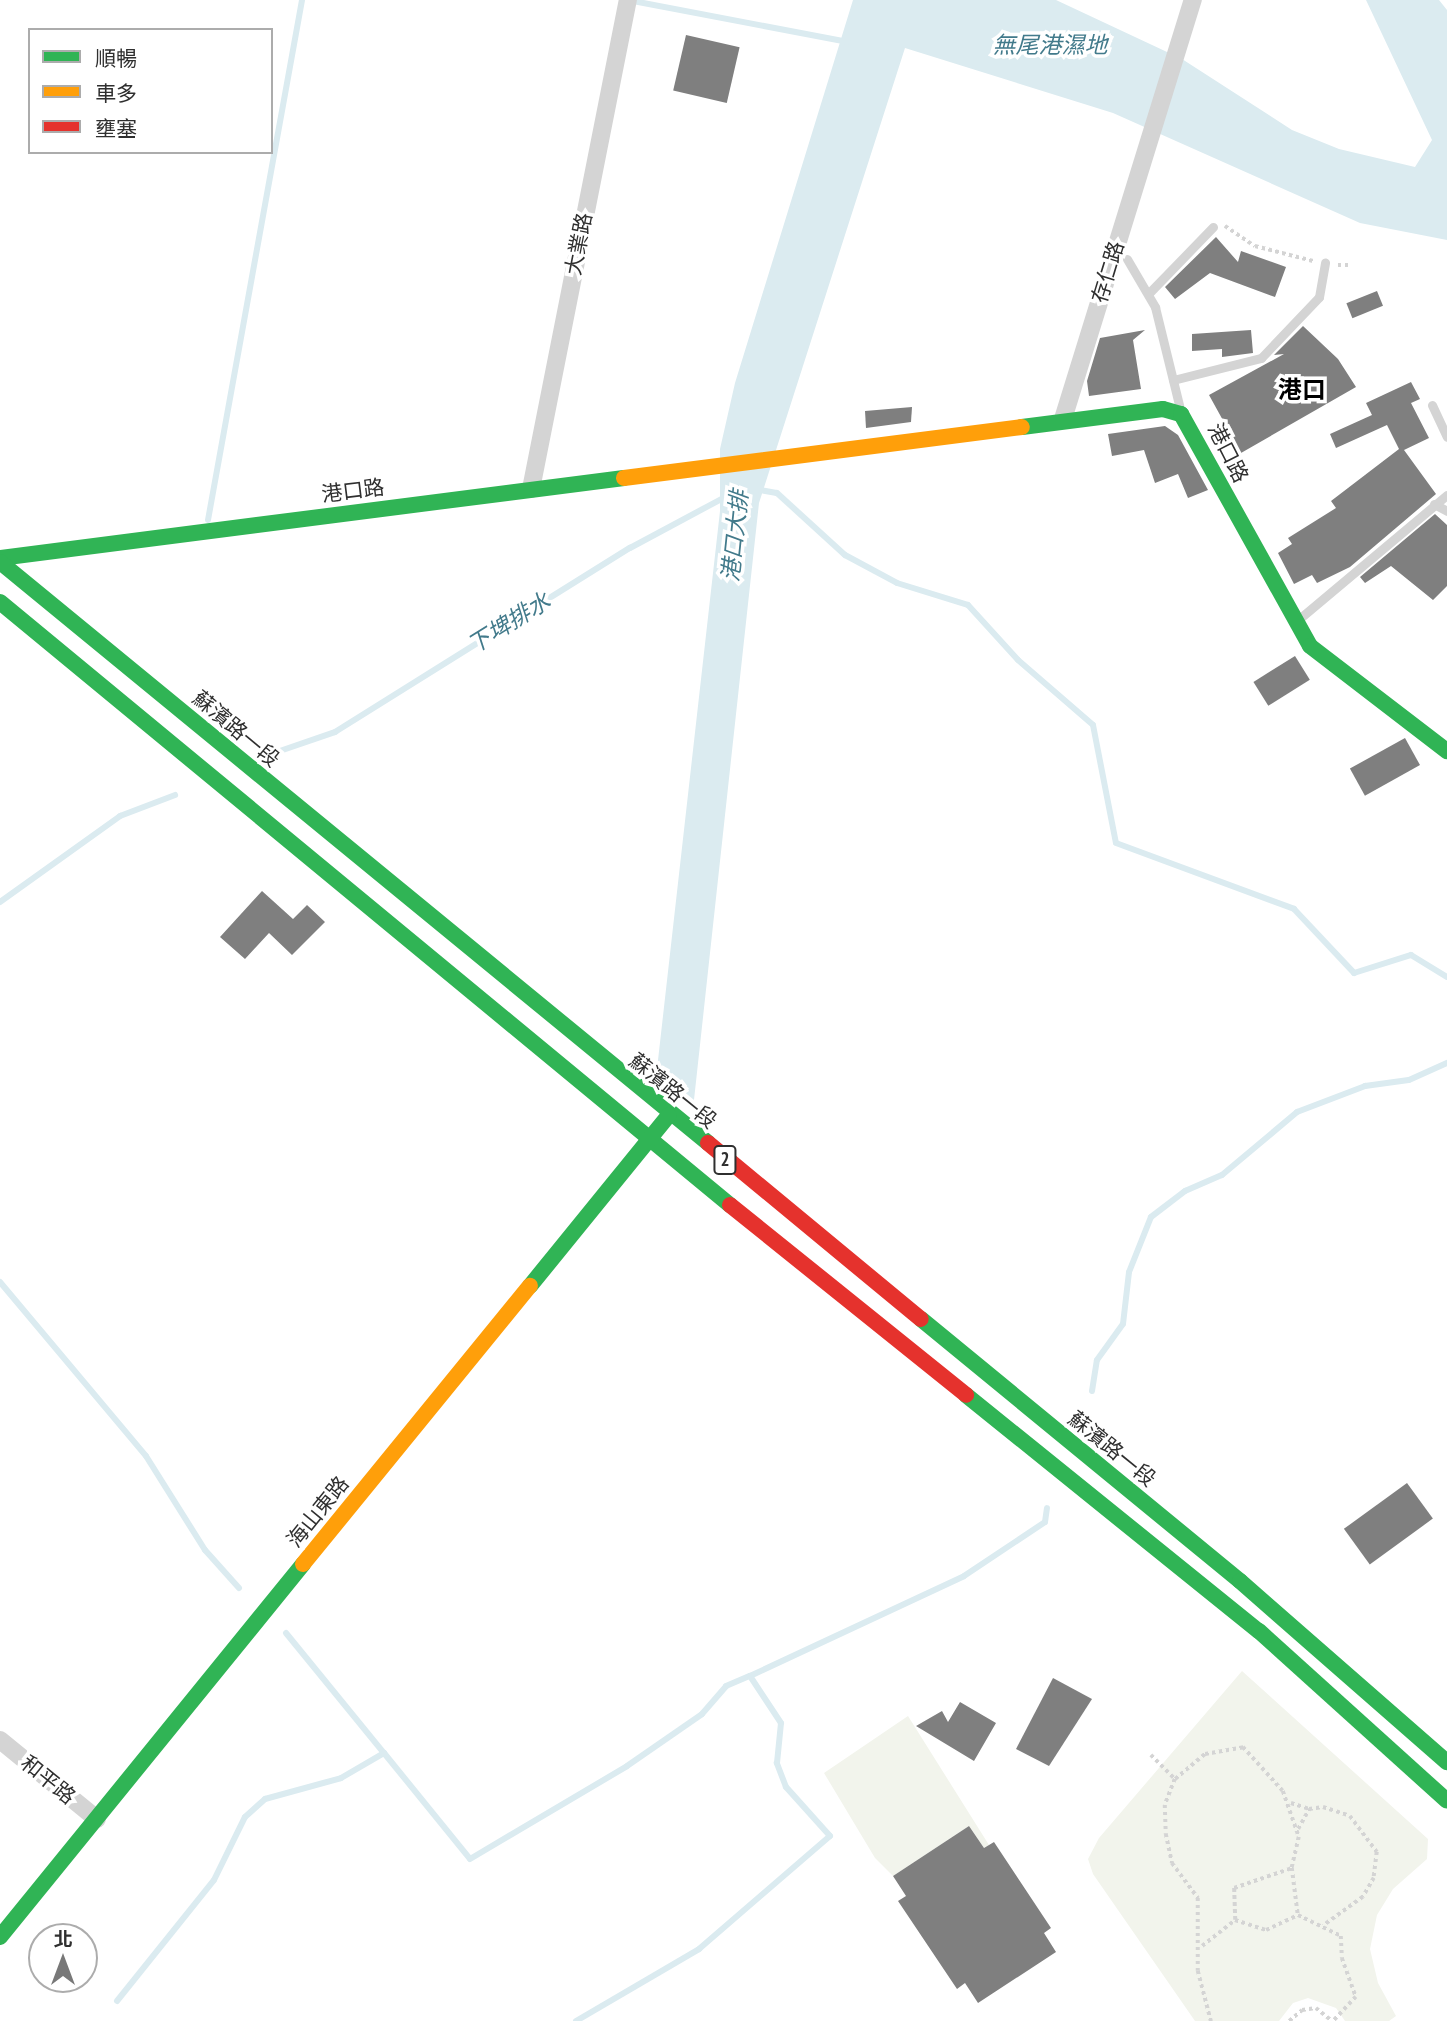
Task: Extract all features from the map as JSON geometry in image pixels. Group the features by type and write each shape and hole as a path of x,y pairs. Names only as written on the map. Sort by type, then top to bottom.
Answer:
{"main road":[{"name":"港口路","path":"0,560 1146,409 1181,414 1295,622 1323,661 1447,751"},
{"name":"蘇濱路一段","path":"0,560 669,1115 1240,1581 1447,1762"},
{"name":"2","path":"0,602 332,873 647,1138 1259,1631 1447,1801"},
{"path":"332,873 349,850"},
{"name":"海山東路","path":"0,1937 647,1138 669,1115"}],"street":[{"name":"大業路","path":"531,489 628,0"},
{"name":"存仁路","path":"1063,419 1121,254 1154,124 1192,0"},
{"name":"和平路","path":"0,1740 97,1819"}],"lane":[{"path":"1149,293 1213,227"},
{"path":"1121,254 1149,293 1181,414"},
{"path":"1173,380 1261,358 1319,297 1325,263"},
{"path":"1432,405 1447,438"},
{"path":"1295,622 1335,594 1447,495"},
{"path":"1434,504 1447,511"}],"path":[{"path":"1213,227 1230,228 1255,246 1325,263 1352,265"},
{"path":"1211,2021 1198,1971 1198,1898 1172,1863 1166,1834 1165,1805 1175,1779 1205,1754 1243,1747 1290,1802 1309,1809 1323,1807 1350,1816 1377,1852 1374,1878 1363,1897 1323,1926"},
{"path":"1151,1755 1175,1779"},
{"path":"1290,1802 1287,1811 1298,1829"},
{"path":"1298,1915 1292,1868 1298,1829 1309,1809"},
{"path":"1235,1920 1234,1888 1292,1868"},
{"path":"1235,1920 1266,1930 1298,1915 1341,1936 1342,1958 1356,1997 1333,2021 1316,2008 1302,2010 1289,2021"},
{"path":"1200,1947 1235,1920"}],"shaded area":[{"path":"1242,1671 1428,1839 1427,1859 1393,1889 1377,1915 1370,1949 1378,1983 1396,2016 1389,2021 1345,2021 1336,2008 1308,1998 1293,2003 1279,2021 1195,2021 1093,1874 1088,1859 1099,1838"},
{"path":"908,1716 989,1845 984,1848 969,1826 893,1876 875,1858 824,1773"}],"water":[{"path":"853,0 1056,0 1182,59 1292,130 1339,149 1415,167 1432,140 1366,0 1439,0 1447,10 1447,240 1360,223 1113,113 905,48 759,503 694,1100 657,1069 720,511 720,449 735,383"}],"building":[{"path":"686,35 740,47 727,103 673,91"},
{"path":"1216,237 1238,262 1241,251 1286,267 1275,297 1210,273 1175,299 1165,287"},
{"path":"1377,291 1383,306 1352,318 1346,303"},
{"path":"1303,326 1338,359 1356,387 1241,453 1209,395 1284,354 1274,355"},
{"path":"1145,330 1133,340 1141,389 1089,396 1087,381 1100,338"},
{"path":"1251,330 1253,353 1222,357 1222,349 1192,351 1192,334"},
{"path":"1411,382 1420,399 1411,403 1429,438 1404,450 1436,494 1350,567 1317,583 1312,575 1294,584 1278,553 1292,544 1288,538 1336,508 1331,501 1399,449 1387,425 1336,448 1330,434 1372,415 1366,403"},
{"path":"912,407 911,422 866,428 865,411"},
{"path":"1165,426 1178,435 1208,490 1188,498 1178,474 1155,483 1144,450 1112,456 1108,434"},
{"path":"1435,514 1447,525 1447,586 1433,600 1391,566 1365,583 1360,577"},
{"path":"1295,656 1310,680 1268,706 1253,682"},
{"path":"1405,738 1420,765 1365,796 1350,769"},
{"path":"262,891 293,919 307,905 325,922 292,955 269,933 245,959 220,937"},
{"path":"1407,1483 1433,1519 1370,1564 1344,1529"},
{"path":"1053,1678 1092,1699 1049,1766 1016,1749"},
{"path":"960,1702 996,1723 974,1761 916,1726 942,1711 948,1722"},
{"path":"969,1826 984,1848 994,1842 1051,1928 1044,1933 1056,1952 978,2003 965,1983 957,1989 898,1901 906,1896 893,1876"}],"waterway":[{"path":"208,520 302,0"},
{"path":"633,1 848,42"},
{"name":"港口大排","path":"754,489 777,493 845,555 897,583 968,605 1018,660 1093,725 1116,843 1294,909 1354,973 1411,955 1447,977"},
{"name":"下埤排水","path":"274,753 335,732 630,548 727,496"},
{"name":"下埤排水","path":"0,902 120,816 175,795"},
{"path":"1092,1391 1097,1360 1123,1324 1129,1272 1151,1217 1185,1191 1222,1175 1297,1112 1365,1086 1409,1080 1447,1063"},
{"path":"0,1282 146,1456 205,1550 239,1588"},
{"path":"576,2021 699,1949 830,1836 786,1787 777,1763 781,1723 750,1676 964,1576 1045,1522 1047,1508"},
{"path":"286,1633 384,1753"},
{"path":"117,2001 214,1880 245,1817 265,1799 341,1778 384,1753 470,1859 627,1766 702,1714 726,1686 750,1676"}],"traffic: fast":[{"path":"1022,427 1163,409 1181,414 1310,646 1447,751"},
{"path":"0,558 624,478"},
{"path":"0,562 708,1143"},
{"path":"0,602 730,1205"},
{"path":"530,1286 669,1115"},
{"path":"921,1319 1240,1581 1447,1762"},
{"path":"966,1395 1259,1631 1447,1801"},
{"path":"0,1937 303,1564"}],"traffic: slow":[{"path":"624,478 1022,427"},
{"path":"303,1564 530,1286"}],"traffic: jam":[{"path":"708,1143 921,1319"},
{"path":"730,1205 966,1395"}],"district":[{"name":"港口","path":"1302,390"}],"water label":[{"name":"無尾港濕地","path":"1050,45"}]}
